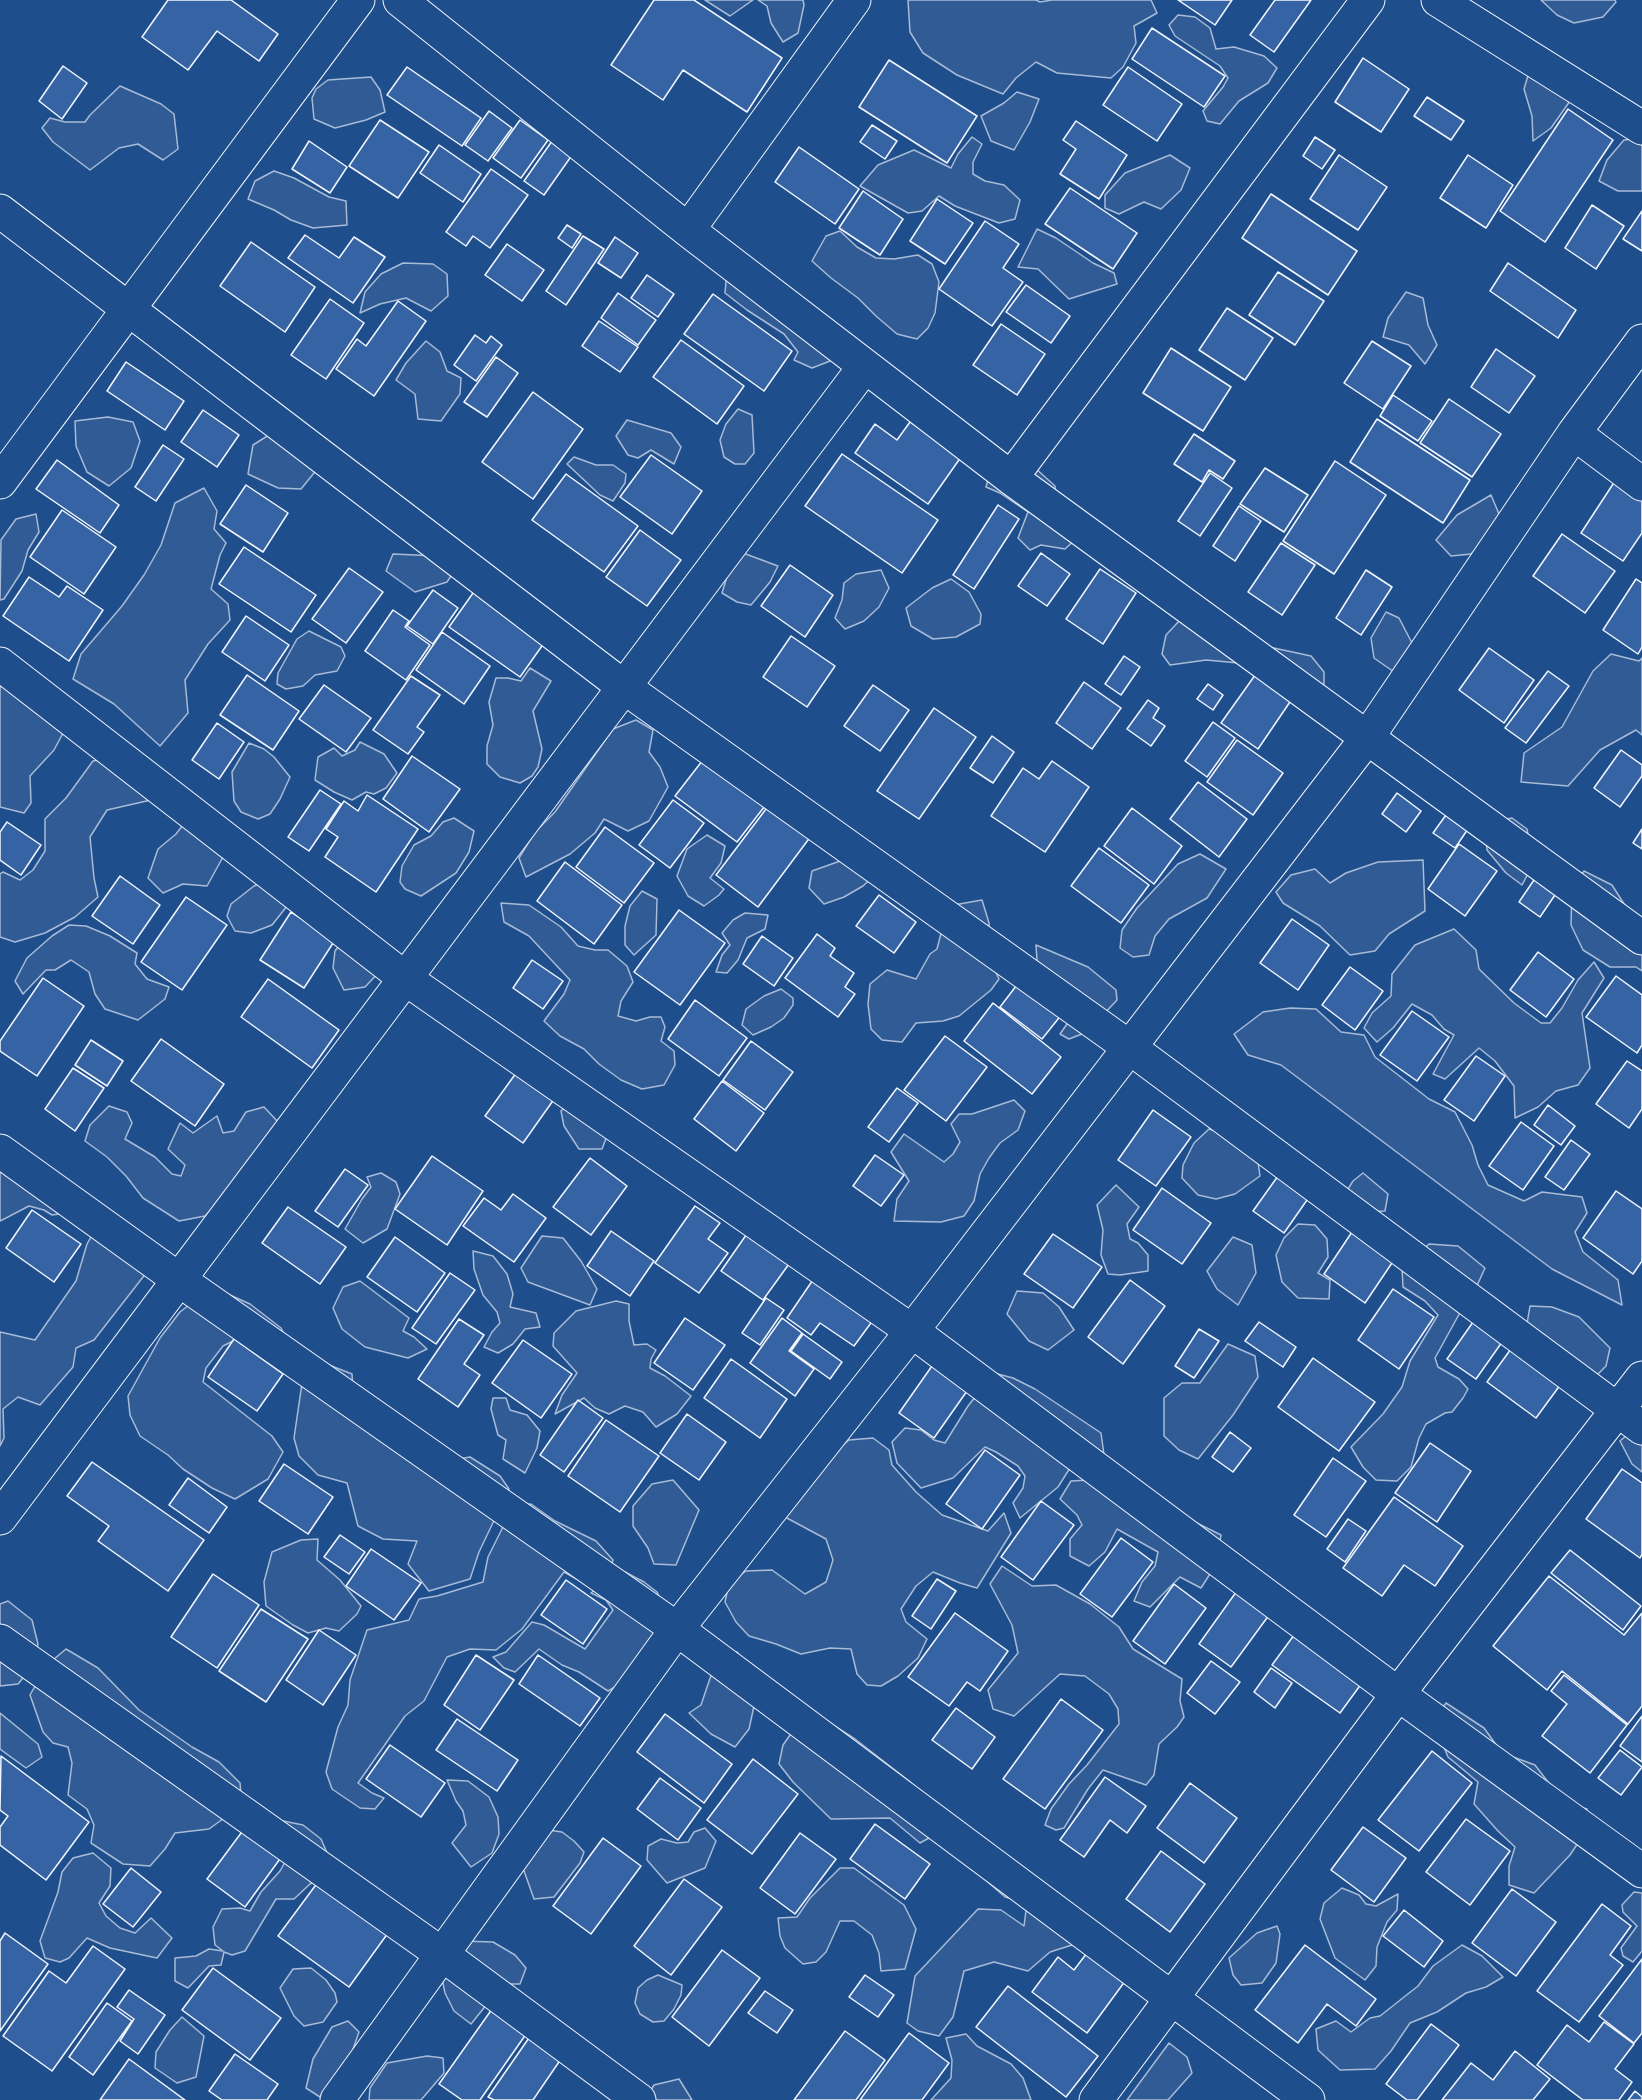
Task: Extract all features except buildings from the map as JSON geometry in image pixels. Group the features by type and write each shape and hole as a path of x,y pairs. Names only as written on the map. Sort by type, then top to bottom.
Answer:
{"street":[{"path":"0,482 358,0"},
{"path":"400,0 688,230 1011,478 1642,938"},
{"path":"688,230 854,0"},
{"path":"1011,478 1368,0"},
{"path":"1438,0 1642,128"},
{"path":"0,211 624,687 1129,1047 1630,1420"},
{"path":"337,2100 677,1629 912,1330 1366,738 1574,433 1642,341"},
{"path":"0,1518 866,366"},
{"path":"1574,433 1642,484"},
{"path":"0,664 406,979 912,1330 1398,1694 1642,1871"},
{"path":"0,1151 178,1279 677,1629 1308,2100"},
{"path":"1096,2100 1398,1694 1630,1420 1642,1378"},
{"path":"0,1641 443,1955 639,2100"}],"shaded area":[{"path":"705,0 753,0 730,16"},
{"path":"758,0 803,0 798,33 783,42 771,23 767,6"},
{"path":"908,0 1036,0 1040,2 1151,0 1157,13 1134,26 1136,43 1123,67 1111,78 1057,73 1036,62 1016,78 1003,94 957,75 923,53 910,32"},
{"path":"1541,0 1615,0 1616,2 1603,17 1574,23 1557,15"},
{"path":"1178,15 1195,17 1210,28 1216,49 1234,47 1264,56 1277,68 1268,83 1239,101 1220,124 1207,121 1203,111 1228,78 1220,66 1175,36 1169,25"},
{"path":"1530,69 1570,101 1551,128 1533,141 1532,116 1524,89"},
{"path":"371,77 380,90 385,112 366,120 335,128 314,119 312,98 316,89 328,80"},
{"path":"120,86 161,104 174,114 178,149 163,160 138,144 119,148 90,170 53,142 42,128 50,118 65,122 85,122"},
{"path":"1017,92 1039,99 1030,122 1014,150 991,141 981,116 1004,103"},
{"path":"972,137 982,144 973,162 973,174 985,181 1004,185 1020,200 1015,219 999,223 955,206 939,196 922,211 908,213 860,186 878,165 914,150 951,168 958,154"},
{"path":"1642,138 1642,191 1618,191 1599,181 1607,160 1624,140"},
{"path":"1170,155 1190,168 1181,190 1161,209 1144,202 1119,214 1105,208 1105,195 1125,173"},
{"path":"274,171 294,178 329,197 346,201 347,225 313,228 248,199 255,181"},
{"path":"1037,229 1114,273 1117,284 1069,299 1038,269 1018,267"},
{"path":"840,231 857,247 876,258 894,259 918,255 932,264 939,282 935,313 928,328 917,339 897,334 858,298 812,261 826,236"},
{"path":"403,263 433,264 447,274 448,296 431,311 406,298 380,304 360,313 365,292 381,274"},
{"path":"727,271 838,344 830,361 812,368 794,360 798,352 784,334 725,293"},
{"path":"1406,292 1423,298 1428,325 1437,345 1425,364 1409,345 1383,337 1388,318"},
{"path":"426,341 440,352 447,371 461,378 460,394 441,421 418,419 415,394 396,380 406,363"},
{"path":"738,409 752,415 754,453 745,464 735,464 724,457 720,440 726,424"},
{"path":"108,417 133,422 140,441 131,468 109,486 87,472 76,446 75,421"},
{"path":"627,420 671,433 681,447 674,464 651,450 638,458 628,455 616,436"},
{"path":"280,428 318,468 301,489 278,488 248,474 253,445"},
{"path":"574,457 596,465 613,465 626,474 625,483 613,501 600,495 567,464"},
{"path":"1024,458 1055,486 1056,507 1076,539 1065,549 1041,545 1030,550 1018,538 1028,512 1000,493 986,487 993,461"},
{"path":"204,488 217,511 214,529 226,543 220,555 211,589 228,604 230,620 208,644 185,680 188,713 160,746 114,704 73,679 81,654 122,606 144,575 161,545 175,503"},
{"path":"1491,495 1499,514 1486,540 1471,554 1451,556 1436,540 1457,515"},
{"path":"36,514 39,532 28,550 22,571 4,599 0,600 1,540 16,519"},
{"path":"743,553 778,566 770,582 751,605 737,602 722,593 729,570"},
{"path":"393,554 438,556 459,564 447,582 415,592 386,571"},
{"path":"881,570 889,588 879,607 864,621 845,629 835,618 842,600 844,583 856,574"},
{"path":"951,579 969,592 981,614 980,624 956,637 933,639 911,626 906,608 932,588"},
{"path":"1386,612 1399,618 1412,643 1394,672 1374,658 1371,638"},
{"path":"1181,619 1231,619 1246,628 1255,644 1311,656 1324,672 1324,684 1307,696 1260,665 1206,660 1170,665 1162,654 1166,635"},
{"path":"309,631 341,647 345,656 337,671 315,675 303,686 286,689 277,684 278,673 297,639"},
{"path":"1611,654 1639,661 1642,658 1642,735 1636,730 1600,750 1568,786 1521,782 1524,753 1562,727 1593,671"},
{"path":"530,668 551,681 533,711 542,749 538,767 532,776 520,783 500,777 487,764 487,746 493,725 489,702 496,678 521,681"},
{"path":"5,678 70,720 54,750 30,776 31,803 24,813 0,807 0,688"},
{"path":"636,720 653,730 649,752 660,767 668,787 649,821 628,831 604,819 595,833 570,854 526,877 519,858 535,832 555,812 613,729"},
{"path":"360,742 384,754 397,773 386,788 374,794 366,792 352,800 315,780 318,757 334,748 342,756 355,750"},
{"path":"249,743 264,749 274,757 290,777 270,814 258,819 241,812 234,801 232,772"},
{"path":"116,757 151,800 107,810 90,837 98,897 75,917 45,933 15,942 0,937 0,874 3,872 20,880 33,870 45,851 45,819 66,798 93,761"},
{"path":"190,816 223,857 207,886 183,884 163,893 148,878 158,849 176,834"},
{"path":"454,818 474,831 469,852 456,873 421,896 405,889 400,882 402,866 414,845 431,836 443,822"},
{"path":"1512,818 1527,829 1533,864 1522,885 1506,873 1487,850 1486,834 1493,823"},
{"path":"707,835 725,846 721,863 710,878 724,889 704,906 688,896 677,876 687,849"},
{"path":"1200,854 1226,869 1207,898 1169,919 1155,936 1149,955 1133,957 1120,948 1122,930 1137,908 1178,864"},
{"path":"843,860 877,873 863,886 844,897 824,904 809,888 812,871"},
{"path":"1423,860 1425,911 1389,934 1375,951 1350,955 1320,926 1283,903 1276,892 1291,875 1315,869 1330,883 1346,873 1378,862"},
{"path":"1584,871 1612,885 1626,907 1642,920 1642,971 1636,967 1610,967 1583,950 1571,925 1572,887"},
{"path":"276,876 295,896 272,925 251,933 235,931 227,916 231,904 254,886"},
{"path":"642,891 657,899 656,935 634,955 625,945 625,926 630,906"},
{"path":"982,900 989,923 991,962 999,979 991,990 959,1016 943,1021 916,1023 902,1042 882,1040 871,1029 868,1004 870,984 887,970 916,979 930,954 937,949 948,906"},
{"path":"501,903 529,905 561,927 578,946 608,950 627,966 633,982 621,1001 618,1016 636,1021 661,1017 665,1027 661,1041 674,1051 675,1065 664,1085 642,1089 621,1080 599,1064 584,1049 560,1036 544,1021 564,994 570,980 529,936 504,922"},
{"path":"745,913 768,915 765,929 747,938 738,960 727,973 716,972 722,955 730,945 722,933 733,920"},
{"path":"69,925 86,926 110,936 137,953 135,964 147,979 169,987 165,999 138,1020 105,1009 95,994 89,972 71,960 55,970 46,970 23,994 15,981 27,958 52,936"},
{"path":"1454,929 1476,950 1479,969 1514,1003 1541,1023 1550,1023 1562,1008 1578,980 1594,962 1604,978 1582,1013 1590,1068 1578,1085 1556,1091 1538,1107 1515,1118 1514,1086 1495,1061 1479,1048 1445,1079 1433,1074 1454,1035 1444,1029 1432,1015 1412,1004 1393,1028 1377,1042 1364,1028 1372,1013 1391,996 1392,974 1415,945"},
{"path":"344,939 380,971 365,987 344,990 333,968 335,951"},
{"path":"1036,945 1088,967 1116,990 1117,1000 1087,1032 1069,1039 1060,1034 1086,997 1037,961"},
{"path":"781,989 793,998 793,1005 784,1018 753,1035 742,1025 746,1009 764,996"},
{"path":"1290,1008 1316,1009 1341,1032 1364,1035 1375,1057 1429,1099 1455,1112 1472,1145 1478,1165 1488,1185 1524,1201 1542,1192 1582,1197 1587,1213 1575,1232 1583,1252 1618,1280 1622,1305 1552,1269 1281,1065 1248,1055 1234,1034 1263,1012"},
{"path":"575,1098 610,1128 602,1149 579,1149 564,1126 561,1111"},
{"path":"1014,1100 1025,1111 1018,1130 1000,1143 989,1158 980,1174 974,1201 964,1216 941,1222 894,1221 897,1199 909,1181 891,1152 904,1134 944,1162 953,1154 960,1142 951,1124 959,1114 972,1114"},
{"path":"109,1106 127,1112 132,1123 125,1139 155,1157 172,1174 181,1176 185,1165 168,1149 180,1123 193,1133 217,1116 223,1133 234,1131 246,1112 264,1107 279,1123 229,1192 205,1216 179,1221 143,1198 107,1157 85,1141 90,1125"},
{"path":"1209,1129 1231,1136 1256,1149 1260,1176 1235,1194 1216,1199 1198,1195 1182,1178 1183,1165 1194,1143"},
{"path":"0,1145 73,1212 52,1215 29,1206 0,1221"},
{"path":"381,1173 396,1182 400,1194 387,1229 363,1243 345,1229 371,1187 367,1177"},
{"path":"1363,1173 1388,1194 1385,1211 1367,1212 1343,1197 1353,1181"},
{"path":"1116,1185 1139,1207 1127,1224 1130,1239 1138,1243 1148,1255 1148,1271 1120,1275 1108,1274 1101,1255 1103,1230 1097,1205"},
{"path":"101,1219 150,1268 94,1340 76,1348 73,1367 40,1405 18,1397 3,1409 4,1438 0,1446 0,1332 35,1340 76,1281 87,1244"},
{"path":"1298,1224 1315,1225 1327,1239 1328,1257 1318,1273 1330,1280 1329,1299 1298,1298 1282,1282 1276,1255 1284,1238"},
{"path":"542,1236 563,1238 581,1261 597,1289 590,1305 528,1282 521,1268"},
{"path":"1233,1237 1252,1245 1256,1273 1238,1305 1217,1289 1207,1271"},
{"path":"1429,1244 1458,1246 1485,1268 1475,1290 1435,1358 1438,1367 1459,1379 1468,1389 1452,1412 1445,1413 1426,1424 1419,1438 1411,1467 1397,1481 1376,1480 1363,1467 1351,1447 1383,1414 1402,1387 1410,1361 1438,1315 1425,1301 1403,1287 1402,1268"},
{"path":"473,1251 493,1256 507,1274 513,1294 510,1307 536,1313 540,1327 525,1329 513,1344 498,1353 484,1347 500,1323 497,1312 483,1295 474,1269"},
{"path":"360,1281 409,1318 403,1331 427,1349 408,1358 365,1347 342,1329 333,1308 343,1287"},
{"path":"221,1291 250,1304 281,1328 293,1352 239,1338 223,1346 206,1368 203,1382 272,1436 283,1452 268,1479 235,1499 212,1488 183,1469 168,1455 140,1436 130,1415 128,1396 160,1338 180,1312 198,1298"},
{"path":"1017,1291 1043,1293 1059,1307 1074,1330 1048,1350 1029,1341 1007,1314"},
{"path":"616,1301 629,1304 629,1321 634,1345 647,1344 656,1350 651,1359 650,1368 665,1376 691,1396 677,1414 656,1427 643,1412 625,1406 609,1414 595,1408 584,1398 555,1414 562,1395 577,1373 553,1346 554,1333 576,1311"},
{"path":"1530,1306 1552,1307 1579,1317 1610,1348 1606,1366 1592,1380 1525,1336"},
{"path":"1228,1344 1255,1356 1258,1377 1233,1415 1198,1459 1179,1450 1164,1436 1164,1398 1182,1383 1200,1383"},
{"path":"306,1356 352,1374 354,1405 448,1461 470,1457 500,1476 509,1489 479,1552 470,1579 429,1591 408,1564 417,1541 383,1539 358,1526 347,1483 318,1475 299,1456 294,1438"},
{"path":"994,1373 1013,1378 1035,1389 1101,1433 1104,1455 1070,1468 1058,1487 1020,1518 1013,1503 1023,1488 1025,1476 1018,1466 996,1452 985,1447 953,1478 921,1488 897,1463 892,1442 905,1428 921,1430 934,1440 945,1443 968,1406"},
{"path":"493,1398 506,1398 510,1410 527,1415 540,1431 537,1448 525,1473 503,1459 506,1440 498,1435 491,1409"},
{"path":"1642,1422 1642,1472 1632,1464 1620,1441"},
{"path":"873,1438 889,1450 892,1465 916,1492 942,1515 988,1531 1004,1513 1011,1533 977,1588 933,1572 916,1586 901,1609 906,1622 927,1639 918,1658 898,1676 881,1686 867,1685 857,1674 851,1649 830,1648 801,1654 749,1636 736,1622 725,1602 729,1583 746,1571 772,1570 805,1594 826,1582 833,1560 826,1539 785,1517 817,1465 849,1440"},
{"path":"1108,1479 1221,1535 1215,1566 1201,1588 1180,1577 1150,1607 1134,1601 1142,1582 1155,1566 1158,1552 1117,1529 1105,1552 1089,1566 1070,1556 1070,1539 1082,1525 1077,1515 1060,1499 1071,1481"},
{"path":"673,1480 699,1510 676,1565 654,1564 648,1548 633,1526 633,1506 652,1484"},
{"path":"531,1504 555,1521 596,1541 613,1560 607,1578 584,1583 564,1572 522,1629 496,1650 470,1649 447,1657 424,1701 405,1716 358,1783 384,1798 375,1809 360,1808 332,1789 326,1772 338,1727 348,1705 350,1680 367,1630 409,1620 419,1599 483,1582 488,1557 514,1505"},
{"path":"318,1539 317,1560 340,1580 361,1606 357,1614 339,1631 326,1628 308,1633 266,1606 264,1582 272,1552 301,1540"},
{"path":"1002,1566 1032,1586 1056,1585 1090,1604 1119,1627 1133,1649 1182,1679 1180,1701 1184,1717 1159,1744 1154,1775 1146,1785 1103,1770 1088,1789 1064,1828 1056,1830 1045,1825 1051,1809 1119,1724 1118,1709 1109,1694 1085,1676 1060,1674 1014,1716 993,1709 988,1690 1018,1653 1012,1625 990,1584"},
{"path":"625,1572 657,1592 669,1619 625,1681 608,1691 539,1649 515,1672 504,1668 493,1657 506,1652 532,1622 544,1625 585,1649 613,1610 606,1600 591,1593 616,1574"},
{"path":"8,1601 32,1620 38,1644 32,1667 18,1684 0,1686 0,1604"},
{"path":"66,1649 98,1668 139,1710 192,1747 219,1762 240,1783 242,1805 209,1829 175,1833 150,1866 123,1864 91,1843 94,1825 87,1809 68,1795 72,1763 68,1747 53,1743 43,1732 30,1695 47,1665"},
{"path":"719,1652 737,1652 755,1674 756,1697 749,1729 735,1747 711,1734 689,1713 701,1705"},
{"path":"1446,1703 1484,1728 1502,1753 1535,1765 1564,1803 1587,1809 1586,1831 1570,1855 1534,1893 1509,1885 1509,1866 1515,1847 1474,1804 1478,1782 1448,1757 1433,1720"},
{"path":"0,1713 38,1744 42,1757 26,1768 0,1749"},
{"path":"822,1718 855,1739 930,1800 936,1834 920,1843 890,1818 831,1819 793,1782 779,1764 783,1745 795,1728"},
{"path":"447,1780 468,1781 489,1797 498,1817 499,1834 492,1853 471,1867 452,1843 466,1825 463,1811"},
{"path":"283,1821 303,1825 321,1839 331,1862 325,1875 310,1884 294,1899 276,1899 245,1951 232,1955 224,1952 221,1965 209,1966 188,1988 175,1981 175,1958 196,1956 209,1949 223,1951 215,1945 213,1927 222,1909 240,1908 250,1911 261,1892 280,1871 288,1857"},
{"path":"705,1828 716,1841 705,1868 667,1883 647,1860 648,1846 661,1839 677,1843 688,1842 694,1832"},
{"path":"548,1830 562,1832 584,1852 580,1863 554,1897 534,1899 523,1868"},
{"path":"93,1853 111,1868 110,1886 99,1903 106,1916 120,1928 135,1933 151,1918 172,1938 157,1958 110,1948 87,1938 69,1958 60,1962 45,1958 40,1941 58,1892 62,1872 73,1858"},
{"path":"840,1868 854,1868 904,1905 916,1929 905,1969 881,1971 879,1953 872,1935 854,1921 840,1921 826,1952 816,1962 803,1964 785,1948 780,1936 778,1918 797,1917 810,1898"},
{"path":"981,1876 1074,1928 1072,1945 1050,1952 1028,1971 994,1962 964,1971 953,2017 939,2036 918,2031 907,2023 915,1976 978,1909 1001,1910 1024,1926 1027,1903 1005,1897"},
{"path":"1342,1888 1359,1895 1366,1904 1376,1906 1398,1894 1397,1910 1387,1922 1377,1947 1376,1966 1365,1980 1335,1958 1320,1919 1324,1903"},
{"path":"1634,1892 1642,1893 1642,1951 1633,1962 1623,1956 1621,1948 1637,1926 1623,1912 1622,1905"},
{"path":"1277,1926 1280,1934 1276,1963 1262,1983 1241,1985 1233,1975 1229,1958 1257,1933"},
{"path":"461,1941 493,1942 515,1955 526,1968 520,1984 503,1984 471,2024 454,2011 445,1993 441,1973"},
{"path":"1462,1945 1482,1956 1503,1977 1486,1987 1466,1993 1437,2012 1410,2023 1391,2051 1375,2069 1340,2070 1318,2050 1316,2029 1336,2021 1351,2032 1370,2018 1380,2016 1418,1986 1433,1966"},
{"path":"311,1968 326,1980 335,1993 337,2002 323,2022 304,2026 294,2016 280,1988 293,1969"},
{"path":"658,1975 682,1985 681,1995 674,2009 664,2021 653,2022 640,2014 635,2003 638,1988 647,1980"},
{"path":"182,2017 204,2036 196,2077 177,2083 155,2068 156,2052 170,2030"},
{"path":"348,2021 359,2032 351,2055 320,2097 306,2088 313,2059 332,2027"},
{"path":"966,2034 977,2046 1011,2064 1023,2078 1031,2100 931,2100 951,2078 952,2060 946,2038"},
{"path":"1169,2043 1187,2057 1192,2073 1168,2100 1127,2100"},
{"path":"427,2056 443,2058 444,2073 421,2100 369,2100 370,2088 387,2063"},
{"path":"679,2079 692,2100 645,2100 654,2085"}]}
